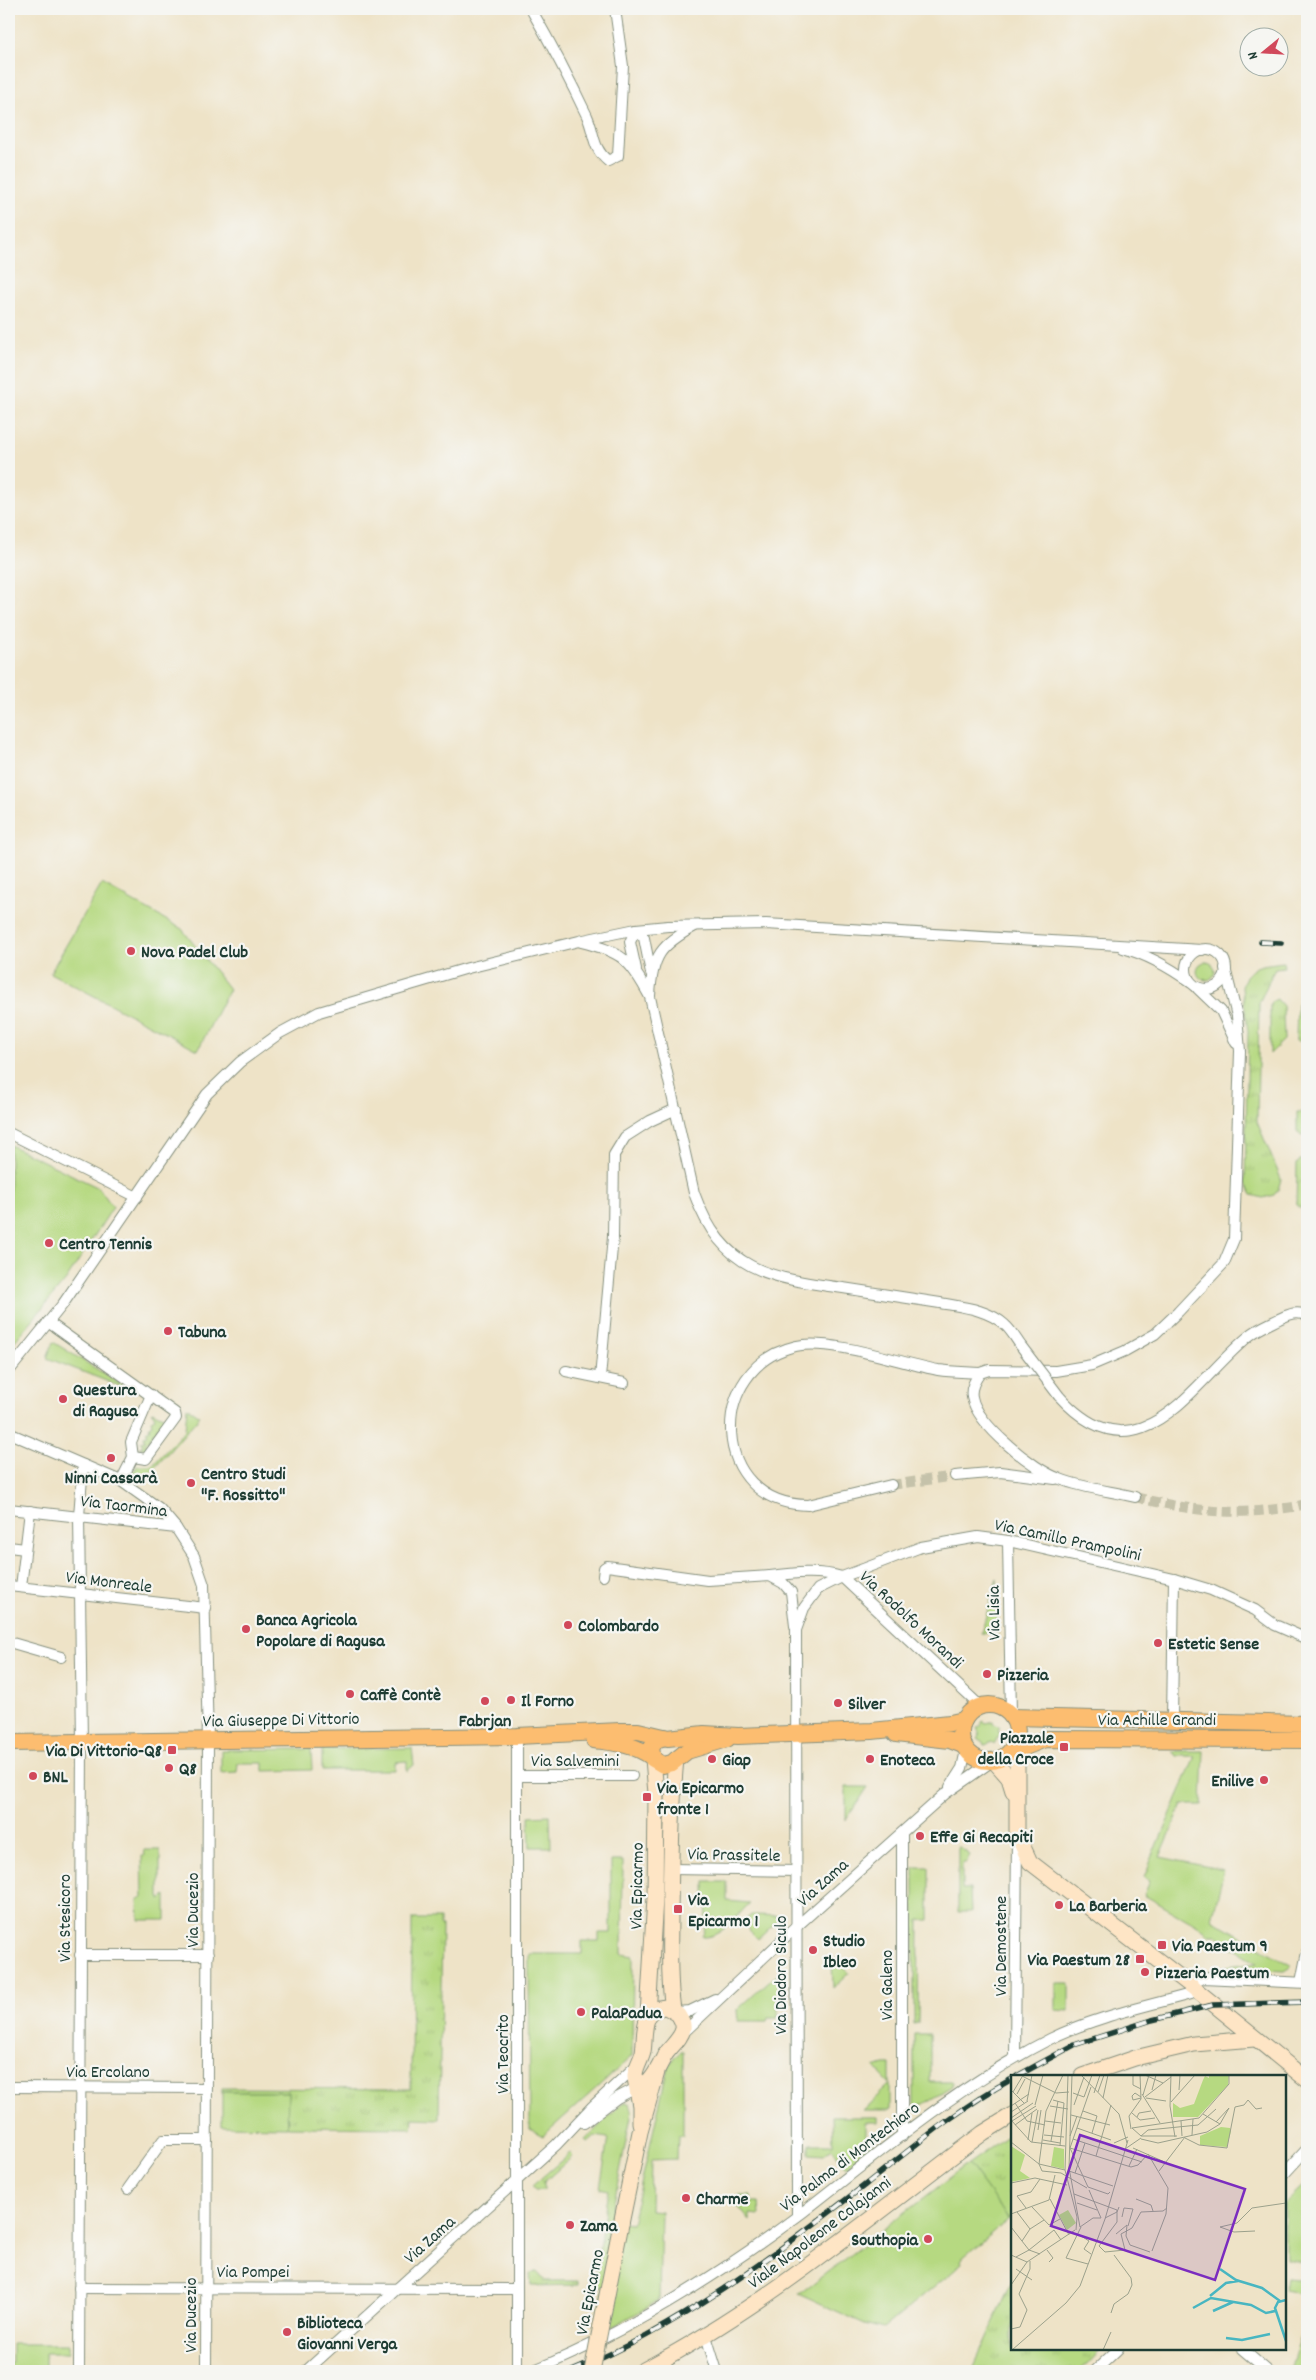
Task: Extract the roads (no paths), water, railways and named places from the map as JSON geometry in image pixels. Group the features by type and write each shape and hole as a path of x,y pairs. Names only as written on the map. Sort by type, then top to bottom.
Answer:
{"main road":[{"path":"872,1731 950,1740 964,1748 977,1759 993,1762 1014,1747 1016,1725 1011,1716 997,1706 980,1706 968,1714 964,1720 960,1735 964,1748"},
{"name":"Via Achille Grandi","path":"1011,1716 1307,1724"},
{"path":"653,1758 651,1753 653,1744 667,1737 704,1734 738,1736 872,1731 964,1720"},
{"path":"554,1735 638,1731 673,1740 678,1747 677,1758"},
{"path":"554,1735 628,1744 642,1749 659,1764 668,1765 698,1747 738,1736"},
{"name":"Via Giuseppe Di Vittorio","path":"9,1743 554,1735"},
{"name":"Via Achille Grandi","path":"1014,1747 1046,1739 1307,1740"}],"street":[{"path":"531,9 552,45 588,119 598,153 608,161 618,156 623,66 614,9"},
{"path":"651,972 670,940 697,924"},
{"path":"9,1371 48,1322 137,1197 207,1094 240,1062 280,1033 319,1012 468,968 579,942 636,929 697,924 766,924 1108,943 1215,952 1224,961 1238,1016 1240,1051 1234,1239 1224,1263 1155,1334 1126,1352 1092,1366 1056,1371 999,1369 980,1373 940,1370 830,1346 806,1344 782,1350 768,1358 745,1380 730,1417 731,1443 746,1476 766,1493 795,1504 808,1505 891,1485"},
{"path":"636,929 630,942 637,972 650,997 694,1194 702,1217 731,1252 764,1274 792,1281 906,1297 974,1310 990,1315 1005,1325 1069,1407 1102,1426 1118,1431 1133,1432 1165,1416 1251,1334 1291,1314 1298,1313 1307,1316"},
{"path":"636,929 644,938 651,972 650,997"},
{"path":"579,942 610,949 637,972"},
{"path":"1108,943 1140,953 1162,963 1194,985 1222,1011 1240,1051"},
{"path":"1202,950 1190,957 1187,963 1187,976 1194,985 1208,989 1218,985 1225,974 1225,968"},
{"path":"600,1378 613,1237 614,1155 625,1137 650,1121 676,1109"},
{"path":"9,1134 137,1197"},
{"path":"48,1322 175,1413 176,1417 146,1459 133,1457"},
{"path":"566,1371 624,1382"},
{"path":"980,1373 973,1384 971,1396 985,1423 1014,1450 1059,1479"},
{"path":"121,1481 133,1457 131,1442 151,1396"},
{"name":"Via Ducezio","path":"9,1433 121,1481 159,1508 176,1528 200,1570 206,1608 208,1740 206,2371"},
{"name":"Via Stesicoro","path":"79,2371 82,1742 79,1516 83,1465"},
{"path":"956,1476 1000,1472 1059,1479 1135,1497"},
{"name":"Via Taormina","path":"9,1509 176,1528"},
{"path":"21,1587 30,1511"},
{"name":"Via Camillo Prampolini","path":"797,1734 796,1630 804,1608 818,1589 842,1576 921,1547 978,1537 1008,1541 1174,1579 1211,1590 1255,1610 1276,1625 1307,1639"},
{"name":"Via Lisia","path":"1008,1541 1011,1716"},
{"path":"9,1546 26,1549"},
{"path":"603,1576 604,1568 607,1566 708,1580 810,1572 828,1572 842,1576"},
{"path":"770,1576 783,1583 791,1592 796,1630"},
{"name":"Via Rodolfo Morandi","path":"842,1576 980,1706"},
{"path":"1172,1720 1174,1579"},
{"name":"Via Monreale","path":"9,1586 206,1608"},
{"path":"9,1642 61,1657"},
{"name":"Via Diodoro Siculo","path":"797,1734 797,2216"},
{"name":"Via Teocrito","path":"517,1736 517,2371"},
{"path":"1014,1747 1017,1834 1023,1851 1038,1870 1194,1988 1254,2039 1307,2080"},
{"path":"945,1794 962,1768 964,1748"},
{"name":"Via Epicarmo","path":"635,2085 636,2070 645,2039 645,2020 648,2015 655,1898 656,1793 653,1758"},
{"name":"Via Epicarmo","path":"677,1758 673,1793 670,1869 670,1979 674,2011 683,2024 681,2036"},
{"path":"945,1794 993,1762 1009,1778 1016,1800"},
{"name":"Via Salvemini","path":"518,1776 632,1776"},
{"name":"Via Zama","path":"681,2036 796,1927 945,1794"},
{"name":"Via Galeno","path":"902,1833 902,2136"},
{"name":"Via Demostene","path":"1015,2058 1017,1834"},
{"name":"Via Prassitele","path":"670,1869 796,1871"},
{"path":"1304,1982 1307,1952"},
{"path":"80,1955 208,1955"},
{"name":"Via Palma di Montechiaro","path":"532,2371 574,2354 671,2303 722,2270 797,2216 953,2098 1015,2058 1051,2038 1194,1988 1204,1978 1304,1982"},
{"path":"648,2015 662,2007 674,2011 690,2011 723,1996"},
{"path":"572,2130 635,2085 653,2079 666,2054 681,2036"},
{"path":"1085,2075 1135,2058 1194,2044 1254,2039"},
{"path":"572,2130 592,2107 639,2063"},
{"path":"640,2132 649,2107 658,2068"},
{"path":"635,2085 640,2106 640,2132"},
{"name":"Via Ercolano","path":"9,2087 208,2088"},
{"name":"Viale Napoleone Colajanni","path":"642,2371 706,2336 776,2289 968,2144 1011,2116"},
{"name":"Via Zama","path":"306,2371 572,2130"},
{"name":"Via Epicarmo","path":"592,2371 640,2132"},
{"path":"128,2189 163,2140 207,2140"},
{"path":"1286,2172 1307,2149"},
{"name":"Via Pompei","path":"79,2288 517,2289"},
{"path":"706,2336 717,2371"},
{"path":"1095,2371 1117,2350"},
{"path":"1243,2350 1268,2371"}],"tunnel":[{"path":"891,1485 955,1476"},
{"path":"1135,1497 1188,1508 1240,1512 1292,1507 1307,1503"}],"railway":[{"path":"1261,942 1281,943"},
{"path":"1019,2075 1074,2045 1152,2020 1213,2005 1307,2002"},
{"path":"572,2371 612,2353 688,2312 796,2238 955,2115 1011,2080"}],"place":[{"name":"Nova Padel Club","path":"131,951"},
{"name":"Centro Tennis","path":"49,1243"},
{"name":"Tabuna","path":"168,1331"},
{"name":"Questura di Ragusa","path":"63,1399"},
{"name":"Ninni Cassarà","path":"111,1458"},
{"name":"Centro Studi \"F. Rossitto\"","path":"191,1483"},
{"name":"Colombardo","path":"568,1625"},
{"name":"Banca Agricola Popolare di Ragusa","path":"246,1629"},
{"name":"Estetic Sense","path":"1158,1643"},
{"name":"Pizzeria","path":"987,1674"},
{"name":"Caffè Contè","path":"350,1694"},
{"name":"Il Forno","path":"511,1700"},
{"name":"Fabrjan","path":"485,1701"},
{"name":"Silver","path":"838,1703"},
{"name":"Piazzale della Croce","path":"1064,1747"},
{"name":"Via Di Vittorio-Q8","path":"172,1750"},
{"name":"Giap","path":"712,1759"},
{"name":"Enoteca","path":"870,1759"},
{"name":"Q8","path":"169,1768"},
{"name":"BNL","path":"33,1776"},
{"name":"Enilive","path":"1264,1780"},
{"name":"Via Epicarmo fronte 1","path":"647,1797"},
{"name":"Effe Gi Recapiti","path":"920,1836"},
{"name":"La Barberia","path":"1059,1905"},
{"name":"Via Epicarmo 1","path":"678,1909"},
{"name":"Via Paestum 9","path":"1162,1945"},
{"name":"Studio Ibleo","path":"813,1950"},
{"name":"Via Paestum 28","path":"1140,1959"},
{"name":"Pizzeria Paestum","path":"1145,1972"},
{"name":"PalaPadua","path":"581,2012"},
{"name":"Charme","path":"686,2198"},
{"name":"Zama","path":"570,2225"},
{"name":"Southopia","path":"928,2239"},
{"name":"Biblioteca Giovanni Verga","path":"287,2332"}]}
